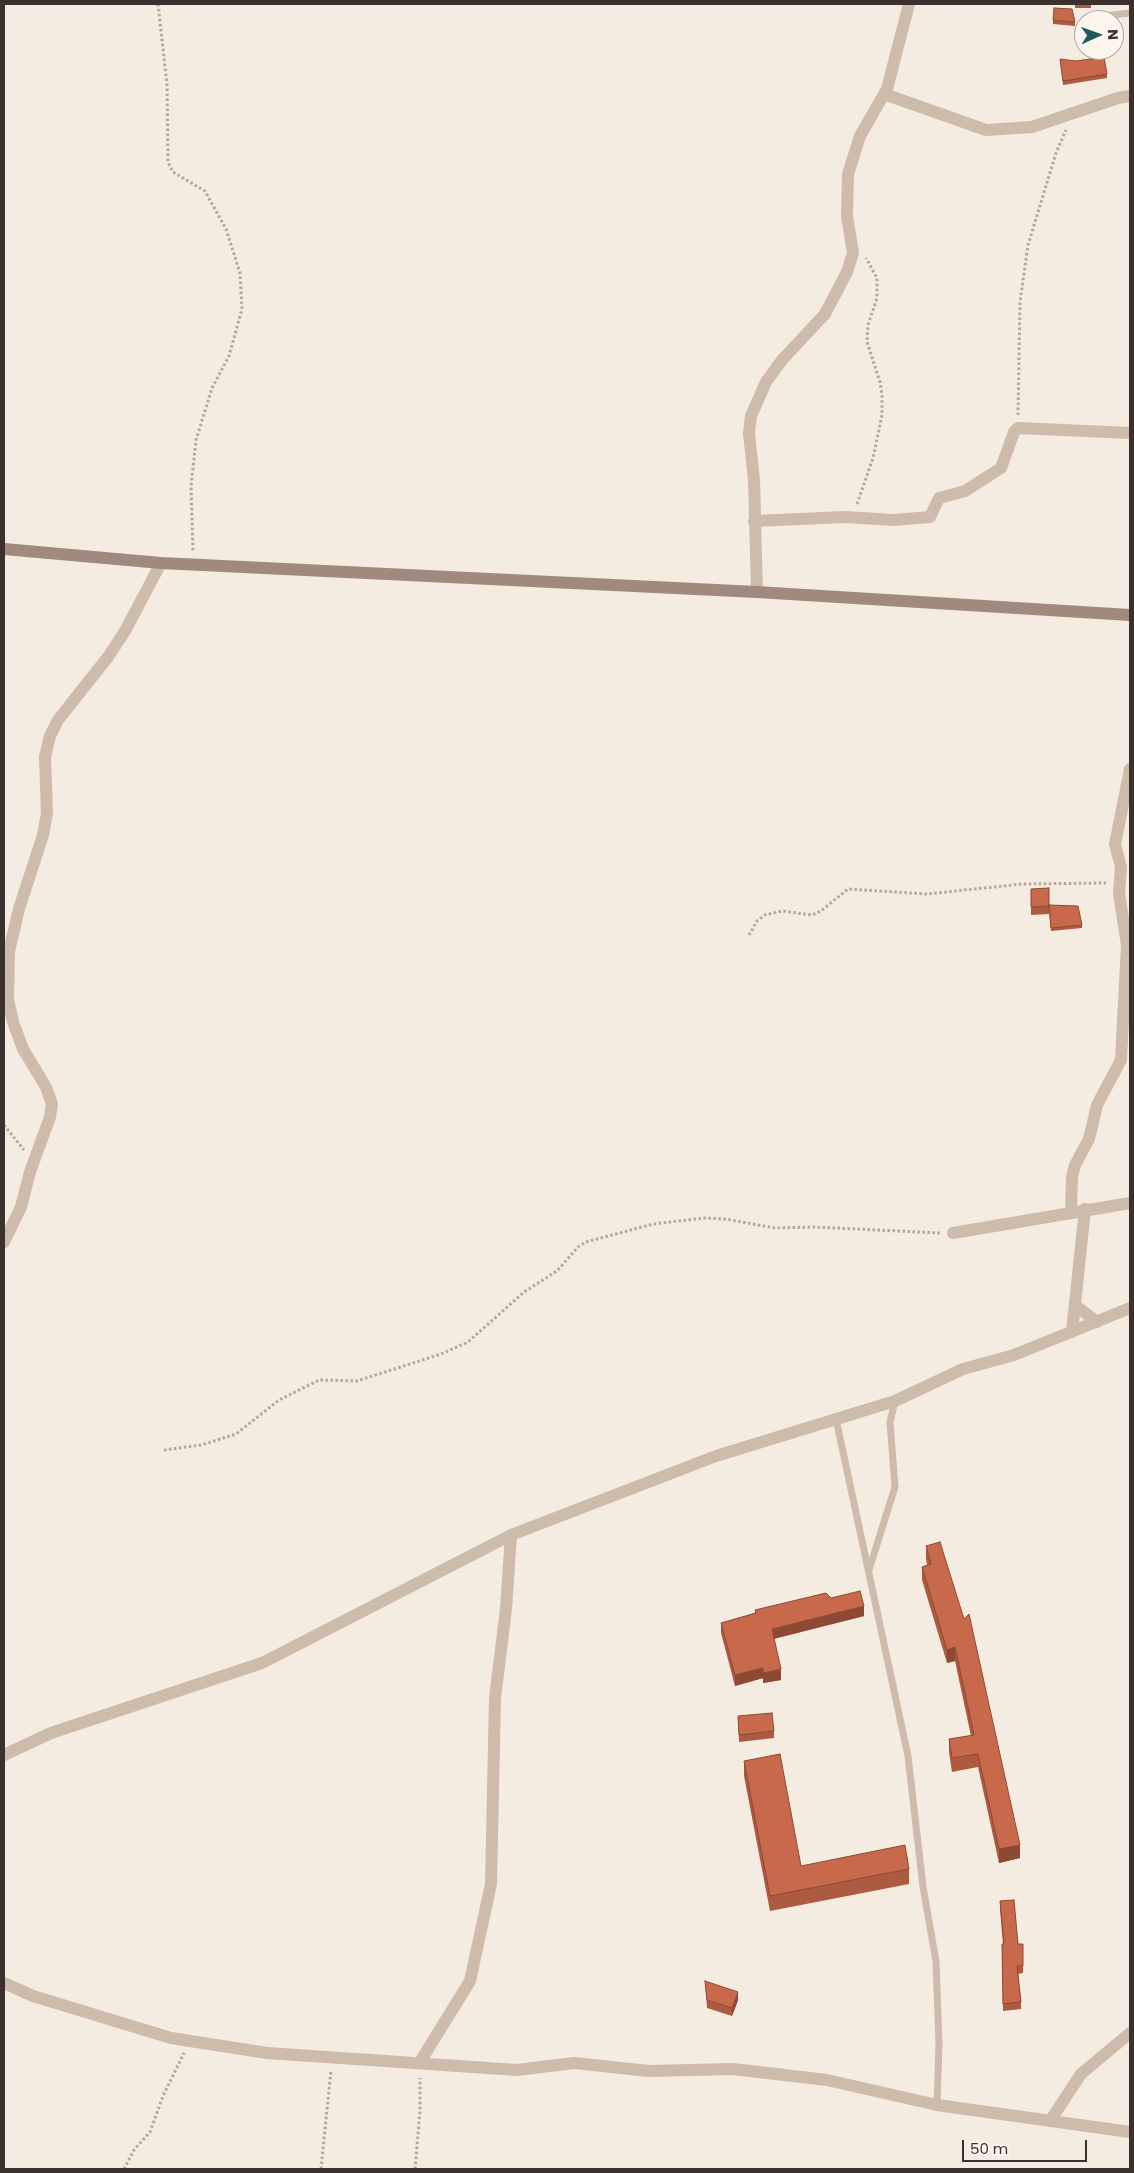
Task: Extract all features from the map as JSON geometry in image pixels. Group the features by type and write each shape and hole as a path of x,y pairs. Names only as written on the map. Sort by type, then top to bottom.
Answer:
{"main road":[{"path":"4,549 161,563 757,592 1130,615"}],"street":[{"path":"757,592 754,480 749,433 751,416 766,382 782,360 825,314 851,262 852,244 847,216 848,174 860,136 884,94 909,4"},
{"path":"884,94 986,130 1032,127 1118,98 1130,96"},
{"path":"754,521 854,517 894,520 930,517 939,498 965,491 1001,468 1014,432 1018,428 1130,433"},
{"path":"4,1242 21,1207 34,1162 50,1118 52,1104 46,1086 23,1049 13,1022 8,999 9,951 19,909 43,835 47,813 45,757 50,736 58,720 112,650 161,563"},
{"path":"1071,1213 1072,1177 1075,1165 1089,1139 1097,1104 1121,1060 1127,945 1119,882 1121,867 1115,844 1130,769"},
{"path":"953,1233 1085,1209 1130,1203"},
{"path":"1072,1332 1085,1209"},
{"path":"1076,1306 1097,1322"},
{"path":"4,1755 51,1733 262,1663 511,1535 716,1456 896,1401 963,1369 1014,1355 1130,1308"},
{"path":"420,2062 470,1981 491,1884 495,1698 506,1609 511,1535"},
{"path":"4,1983 33,1996 171,2038 267,2053 517,2070 574,2063 649,2071 733,2070 827,2080 937,2106 1130,2132"},
{"path":"1050,2121 1081,2074 1130,2033"}],"lane":[{"path":"868,1571 895,1487 890,1422 896,1401"},
{"path":"836,1419 908,1756 923,1887 936,1961 939,2044 937,2106"}],"path":[{"path":"158,4 167,84 168,162 173,172 205,191 226,229 240,273 242,309 229,356 212,388 196,440 191,487 194,564"},
{"path":"1018,428 1020,302 1028,245 1056,154 1073,113"},
{"path":"852,244 869,262 877,278 877,298 868,325 866,342 882,395 882,415 875,449 854,517"},
{"path":"749,935 757,921 765,916 782,911 812,915 821,911 848,889 853,888 927,894 1022,884 1072,885 1119,882"},
{"path":"4,1125 34,1162"},
{"path":"164,1450 201,1445 236,1434 279,1400 319,1380 357,1381 425,1360 468,1342 524,1292 557,1271 578,1247 586,1242 653,1224 705,1218 725,1219 775,1228 814,1227 875,1229 918,1234 953,1233"},
{"path":"124,2169 134,2150 150,2132 163,2096 190,2041"},
{"path":"320,2169 332,2057"},
{"path":"415,2169 420,2111 420,2062"}],"building":[{"path":"1054,8 1072,9 1074,22 1053,20"},
{"path":"1060,59 1076,61 1105,60 1107,74 1063,81"},
{"path":"1049,888 1049,906 1031,907 1031,889"},
{"path":"1049,905 1078,906 1082,925 1051,928"},
{"path":"940,1542 964,1619 969,1614 1020,1845 999,1849 978,1754 952,1758 949,1739 974,1735 955,1647 947,1650 922,1567 931,1564 926,1546"},
{"path":"860,1591 864,1606 772,1629 781,1669 763,1673 763,1668 735,1675 721,1623 756,1613 755,1610 826,1593 831,1598"},
{"path":"772,1713 774,1731 739,1735 738,1716"},
{"path":"780,1754 801,1866 905,1845 909,1869 770,1896 744,1761"},
{"path":"1014,1900 1018,1944 1023,1944 1023,1966 1017,1966 1021,2002 1003,2004 1002,1944 1004,1944 1000,1901"},
{"path":"705,1981 738,1992 732,2008 707,2000"}]}
